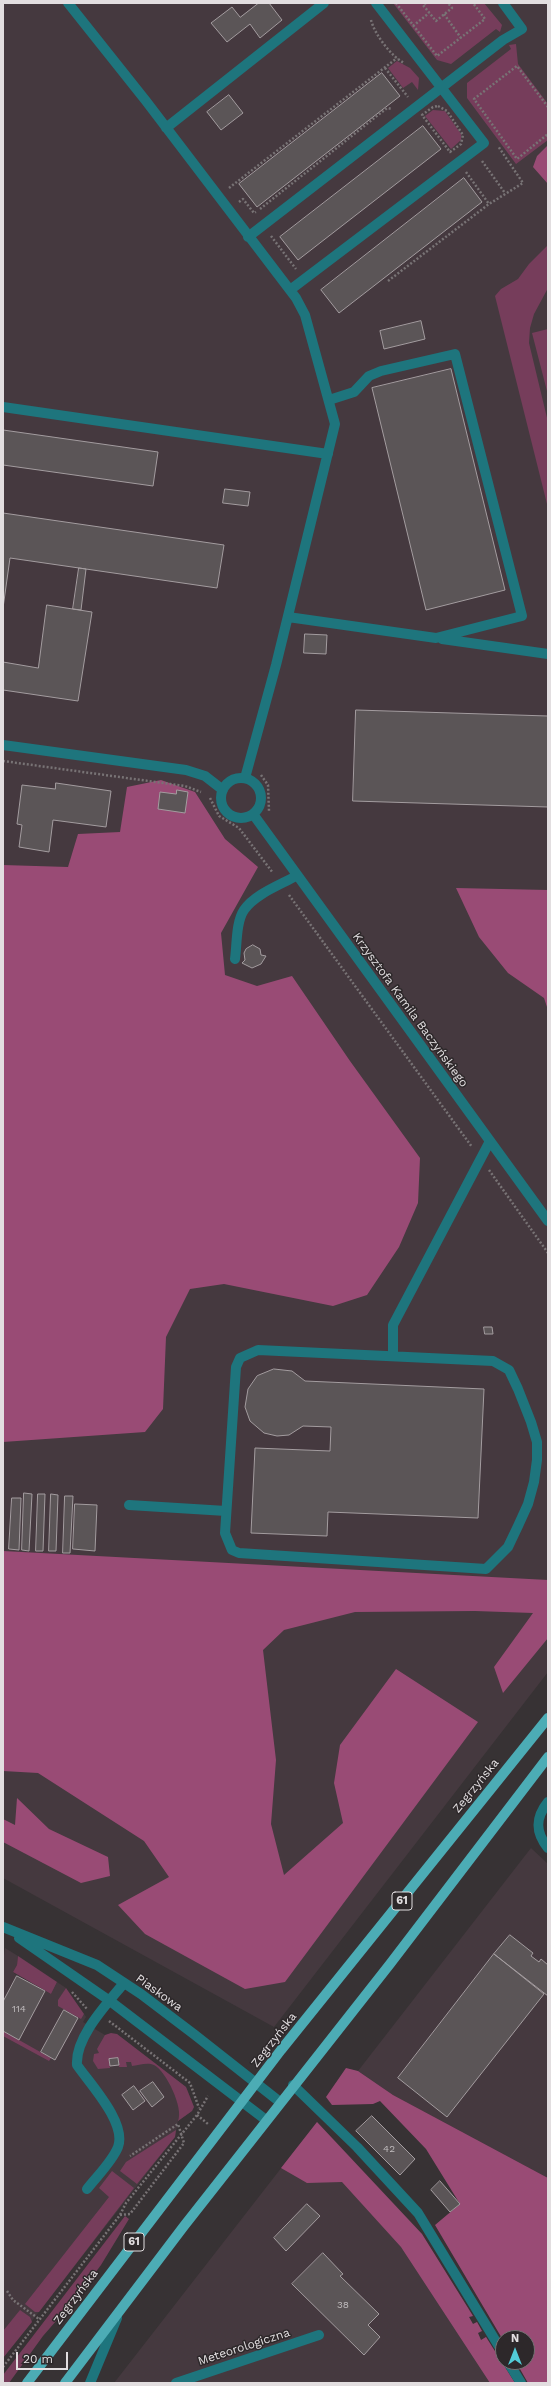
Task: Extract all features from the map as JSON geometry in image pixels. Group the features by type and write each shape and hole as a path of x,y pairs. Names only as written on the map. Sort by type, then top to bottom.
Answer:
{"main road":[{"name":"Zegrzyńska","path":"27,2383 256,2084 548,1718"},
{"name":"61","path":"65,2383 122,2305 548,1757"}],"street":[{"path":"68,3 290,290 305,315 335,424 288,617 245,778"},
{"path":"166,128 324,3"},
{"path":"290,290 484,143 376,3"},
{"path":"248,237 503,40 522,29 504,3"},
{"path":"329,400 354,392 369,376 380,371 455,354 522,616 436,638"},
{"path":"3,407 328,454"},
{"path":"288,617 548,654"},
{"path":"3,745 186,770 205,776 223,790"},
{"path":"245,778 251,781 259,791 260,803 253,814 238,818 226,811 222,804 223,790 232,780 245,778"},
{"name":"Krzysztofa Kamila Baczyńskiego","path":"253,814 296,876 548,1221"},
{"path":"235,959 239,924 244,911 252,902 296,876"},
{"path":"393,1356 393,1325 490,1141"},
{"path":"258,1350 393,1356 493,1360 509,1370 532,1422 537,1442 534,1482 528,1504 508,1546 486,1569 239,1554 232,1550 227,1542 225,1533 236,1367 240,1358 258,1350"},
{"path":"129,1505 226,1512"},
{"path":"548,1802 539,1816 538,1826 541,1839 548,1848"},
{"name":"Piaskowa","path":"6,1928 96,1965 124,1983 195,2035 280,2102"},
{"name":"Piaskowa","path":"6,1928 110,2001 266,2120"},
{"path":"87,2188 116,2151 121,2134 115,2118 76,2065 76,2057 97,2014 110,2001 124,1983"},
{"path":"293,2085 357,2147 418,2213 495,2340"},
{"path":"90,2383 122,2305"},
{"name":"Meteorologiczna","path":"176,2383 319,2335"},
{"path":"513,2370 521,2383"}],"path":[{"path":"396,3 437,56 485,19 473,3"},
{"path":"426,3 423,5 436,21 452,8 448,3"},
{"path":"413,26 429,13"},
{"path":"444,14 461,38"},
{"path":"224,192 397,58"},
{"path":"548,107 517,66 474,99 517,158 548,134"},
{"path":"385,68 409,99"},
{"path":"405,103 413,96"},
{"path":"234,206 243,199 254,213 387,108 395,110"},
{"path":"422,115 450,152"},
{"path":"491,130 495,127"},
{"path":"388,281 489,204 523,183 497,145"},
{"path":"477,160 484,162 505,193"},
{"path":"463,168 489,204"},
{"path":"268,232 299,272"},
{"path":"3,761 186,786 209,797 219,816 240,828 548,1253"},
{"path":"248,840 274,824 269,815 268,785 261,776 260,768"},
{"path":"114,2024 190,2083 200,2109"},
{"path":"3,2367 120,2215 126,2203 176,2138 182,2135 197,2115 208,2096"},
{"path":"197,2115 205,2122"},
{"path":"120,2215 130,2214 184,2143 178,2124 128,2158"},
{"path":"7,2290 13,2300 40,2319"}],"shaded area":[{"path":"3,3 548,3 548,1672 274,2027 3,1878"},
{"path":"393,3 484,3 502,25 500,32 496,29 451,64 437,60"},
{"path":"516,44 518,64 548,104 548,140 516,164 467,98 467,83 511,49 509,45"},
{"path":"397,61 410,68 419,78 418,90 412,82 403,88 388,68"},
{"path":"433,110 445,111 461,134 461,140 451,149 425,116"},
{"path":"548,145 548,184 533,167 537,156"},
{"path":"548,245 548,288 534,314 530,328 529,343 548,422 548,508 495,296 501,289 518,279 529,264"},
{"path":"548,329 548,395 532,333"},
{"path":"161,780 195,792 225,839 258,867 221,933 225,975 257,986 292,976 350,1061 420,1158 418,1203 399,1247 367,1295 333,1306 224,1284 190,1289 166,1337 163,1409 145,1432 3,1442 3,865 68,867 78,834 120,832 127,787"},
{"path":"456,888 548,890 548,1010 544,998 508,973 479,937"},
{"path":"3,1551 548,1580 548,1638 503,1693 494,1667 533,1613 475,1611 355,1612 284,1630 263,1650 276,1760 271,1824 284,1875 343,1823 334,1783 340,1745 396,1669 478,1722 285,1982 245,1989 145,1934 118,1905 169,1877 144,1841 38,1773 3,1771"},
{"path":"17,1798 49,1829 108,1857 110,1876 81,1883 3,1842 3,1819 15,1825"},
{"path":"531,1848 548,1864 548,2178 393,2095 358,2071"},
{"path":"5,1948 18,1956 17,1965 13,1972 17,1976 51,1994 57,1982 66,1988 58,2001 81,2016 84,2014 86,2017 83,2022 105,2035 117,2034 186,2087 194,2107 192,2111 178,2121 175,2137 3,2358 3,1962"},
{"path":"18,1956 57,1982 51,1994 13,1972 17,1965"},
{"path":"66,1988 84,2014 81,2019 58,2006 58,2000"},
{"path":"3,2031 51,2058 49,2061 3,2036"},
{"path":"111,2033 117,2034 186,2087 194,2107 192,2111 178,2121 178,2108 173,2090 164,2074 152,2064 132,2066 131,2062 126,2062 127,2067 119,2067 118,2058 109,2059 110,2068 98,2069 93,2061 94,2054 99,2053 97,2049 105,2035"},
{"path":"346,2068 358,2071 393,2095 548,2178 548,2383 528,2383 521,2370 535,2370 535,2330 497,2330 435,2225 460,2204 426,2149 380,2101 373,2104 332,2105 326,2097"},
{"path":"317,2122 422,2234 473,2316 469,2317 473,2324 477,2322 482,2331 478,2333 481,2340 486,2337 495,2351 495,2370 507,2370 515,2383 114,2383"},
{"path":"317,2122 422,2234 473,2316 469,2317 473,2324 477,2322 482,2331 478,2333 481,2340 486,2337 495,2351 495,2370 507,2370 515,2383 490,2383 401,2247 342,2182 307,2183 281,2168"},
{"path":"176,2130 175,2137 137,2184 120,2171 126,2162"},
{"path":"112,2171 134,2188 39,2312 35,2312 25,2304 109,2197 99,2188"},
{"path":"125,2216 129,2219 101,2265 77,2297 43,2336 9,2383 3,2383 3,2375"},
{"path":"20,2310 30,2317 32,2322 3,2358 3,2331"}],"building":[{"path":"259,3 269,3 282,20 260,38 250,24 227,42 211,23 232,7 240,17"},
{"path":"382,73 400,96 257,207 239,184"},
{"path":"229,95 243,113 221,130 207,112"},
{"path":"423,126 441,149 298,260 280,237"},
{"path":"464,178 482,202 339,313 321,290"},
{"path":"421,321 425,339 384,349 380,331"},
{"path":"451,369 505,590 426,610 372,388"},
{"path":"3,430 158,452 153,486 3,465"},
{"path":"225,489 250,492 248,506 223,503"},
{"path":"3,513 224,545 217,588 10,558 3,608"},
{"path":"79,568 86,569 81,610 73,609"},
{"path":"47,605 92,612 78,701 3,690 3,662 38,668"},
{"path":"305,634 327,635 326,654 304,653"},
{"path":"356,710 548,716 548,807 353,801"},
{"path":"56,783 111,791 106,827 53,820 49,852 19,847 22,825 17,824 22,785 55,789"},
{"path":"177,790 188,792 185,813 158,809 160,792 176,794"},
{"path":"253,945 260,949 261,955 266,956 261,964 252,968 242,963 245,960 244,953 246,949"},
{"path":"484,1327 492,1327 493,1334 485,1334"},
{"path":"274,1369 292,1371 305,1381 484,1389 478,1518 328,1512 327,1536 251,1533 255,1448 330,1451 331,1427 303,1426 289,1435 277,1436 264,1433 250,1421 245,1407 248,1389 257,1376"},
{"path":"24,1493 32,1494 29,1551 22,1550"},
{"path":"38,1494 45,1494 43,1551 36,1551"},
{"path":"51,1494 58,1495 56,1551 49,1551"},
{"path":"65,1496 73,1496 70,1553 63,1553"},
{"path":"12,1498 21,1498 19,1550 9,1549"},
{"path":"75,1504 97,1505 95,1551 73,1549"},
{"path":"510,1935 533,1953 531,1956 539,1962 541,1959 548,1965 548,1996 494,1954"},
{"path":"494,1954 544,1994 447,2117 398,2078"},
{"path":"17,1976 45,1991 19,2040 3,2031 3,2002"},
{"path":"64,2010 78,2018 55,2060 41,2052"},
{"path":"118,2058 119,2065 110,2066 109,2059"},
{"path":"153,2082 164,2097 152,2107 140,2091"},
{"path":"134,2086 145,2101 133,2110 122,2095"},
{"path":"372,2116 415,2159 400,2175 356,2131"},
{"path":"440,2181 460,2204 450,2212 431,2190"},
{"path":"307,2204 320,2216 286,2251 274,2238"},
{"path":"323,2253 343,2274 340,2276 379,2314 368,2325 380,2337 364,2355 292,2284"}]}
